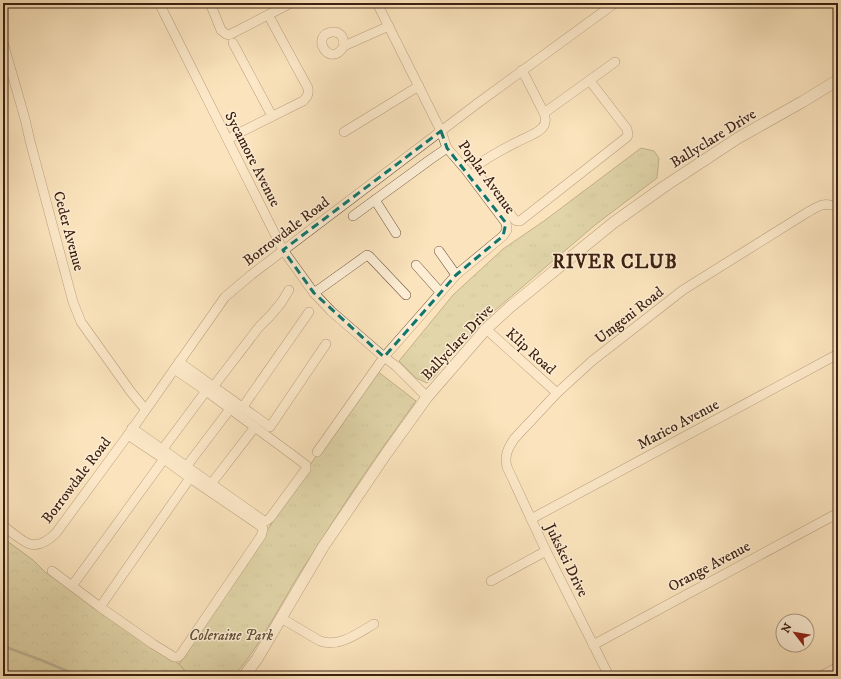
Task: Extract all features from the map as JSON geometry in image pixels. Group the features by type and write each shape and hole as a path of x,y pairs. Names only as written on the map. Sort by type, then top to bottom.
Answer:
{"street":[{"name":"Sycamore Avenue","path":"159,3 284,250 314,294 396,366 428,397"},
{"path":"210,3 221,30 229,35 291,3"},
{"name":"Poplar Avenue","path":"317,452 384,357 456,275 503,236 506,230 506,223 466,170 447,148 441,131 377,3"},
{"name":"Borrowdale Road","path":"3,526 29,544 38,544 50,539 56,533 130,431 225,297 251,275 441,131 615,3"},
{"path":"228,139 239,132 303,101 308,96 308,88 271,20"},
{"path":"344,46 389,26"},
{"name":"Ceder Avenue","path":"3,42 25,119 73,302 81,322 145,409"},
{"path":"233,43 272,116"},
{"path":"544,113 615,62"},
{"path":"522,70 546,117 545,123 539,131 476,166 477,173 517,221 520,221 627,137 627,129 590,81"},
{"name":"Ballyclare Drive","path":"244,676 257,659 323,548 386,454 428,397 486,329 510,307 613,224 665,186 738,138 838,80"},
{"name":"Ballyclare Drive","path":"802,102 838,85"},
{"path":"344,132 419,86"},
{"path":"353,216 431,158 447,148"},
{"path":"375,200 396,233"},
{"name":"Umgeni Road","path":"506,454 514,439 557,393 592,361 683,290 811,210 827,204 838,207"},
{"path":"439,250 456,275"},
{"path":"314,294 367,255 406,295"},
{"path":"416,265 440,292"},
{"path":"162,450 258,327 281,303 289,290"},
{"path":"242,408 309,312"},
{"name":"Klip Road","path":"486,329 557,393"},
{"path":"176,365 210,389 242,408 267,426 271,427 326,344"},
{"name":"Marico Avenue","path":"532,519 838,354"},
{"path":"130,431 162,450 266,522 307,466 230,409 210,389"},
{"path":"186,467 230,409"},
{"path":"211,484 255,427"},
{"path":"52,571 153,644 174,657 178,657 261,536 263,529 262,527 164,460 130,431"},
{"name":"Jukskei Drive","path":"506,454 507,467 546,551 609,676"},
{"path":"72,586 164,460"},
{"path":"100,607 190,478"},
{"name":"Orange Avenue","path":"593,645 838,512"},
{"path":"491,581 546,551"},
{"path":"281,618 326,644 334,644 350,638 374,624"},
{"path":"821,676 838,667"}],"highlighted area":[{"path":"441,131 447,148 506,223 503,236 456,275 384,357 314,293 283,250"}],"green space":[{"path":"641,148 654,151 659,158 657,178 595,225 493,312 450,357 434,377 427,383 416,378 399,361 453,295 503,249 544,221"},
{"name":"Coleraine Park","path":"377,371 416,401 355,488 300,573 253,652 244,664 234,676 190,676 179,664 312,462"},
{"path":"3,538 33,560 45,572 179,664 190,676 3,676"}],"waterway":[{"path":"3,646 79,676"}],"district":[{"name":"RIVER CLUB","path":"615,261"}]}
